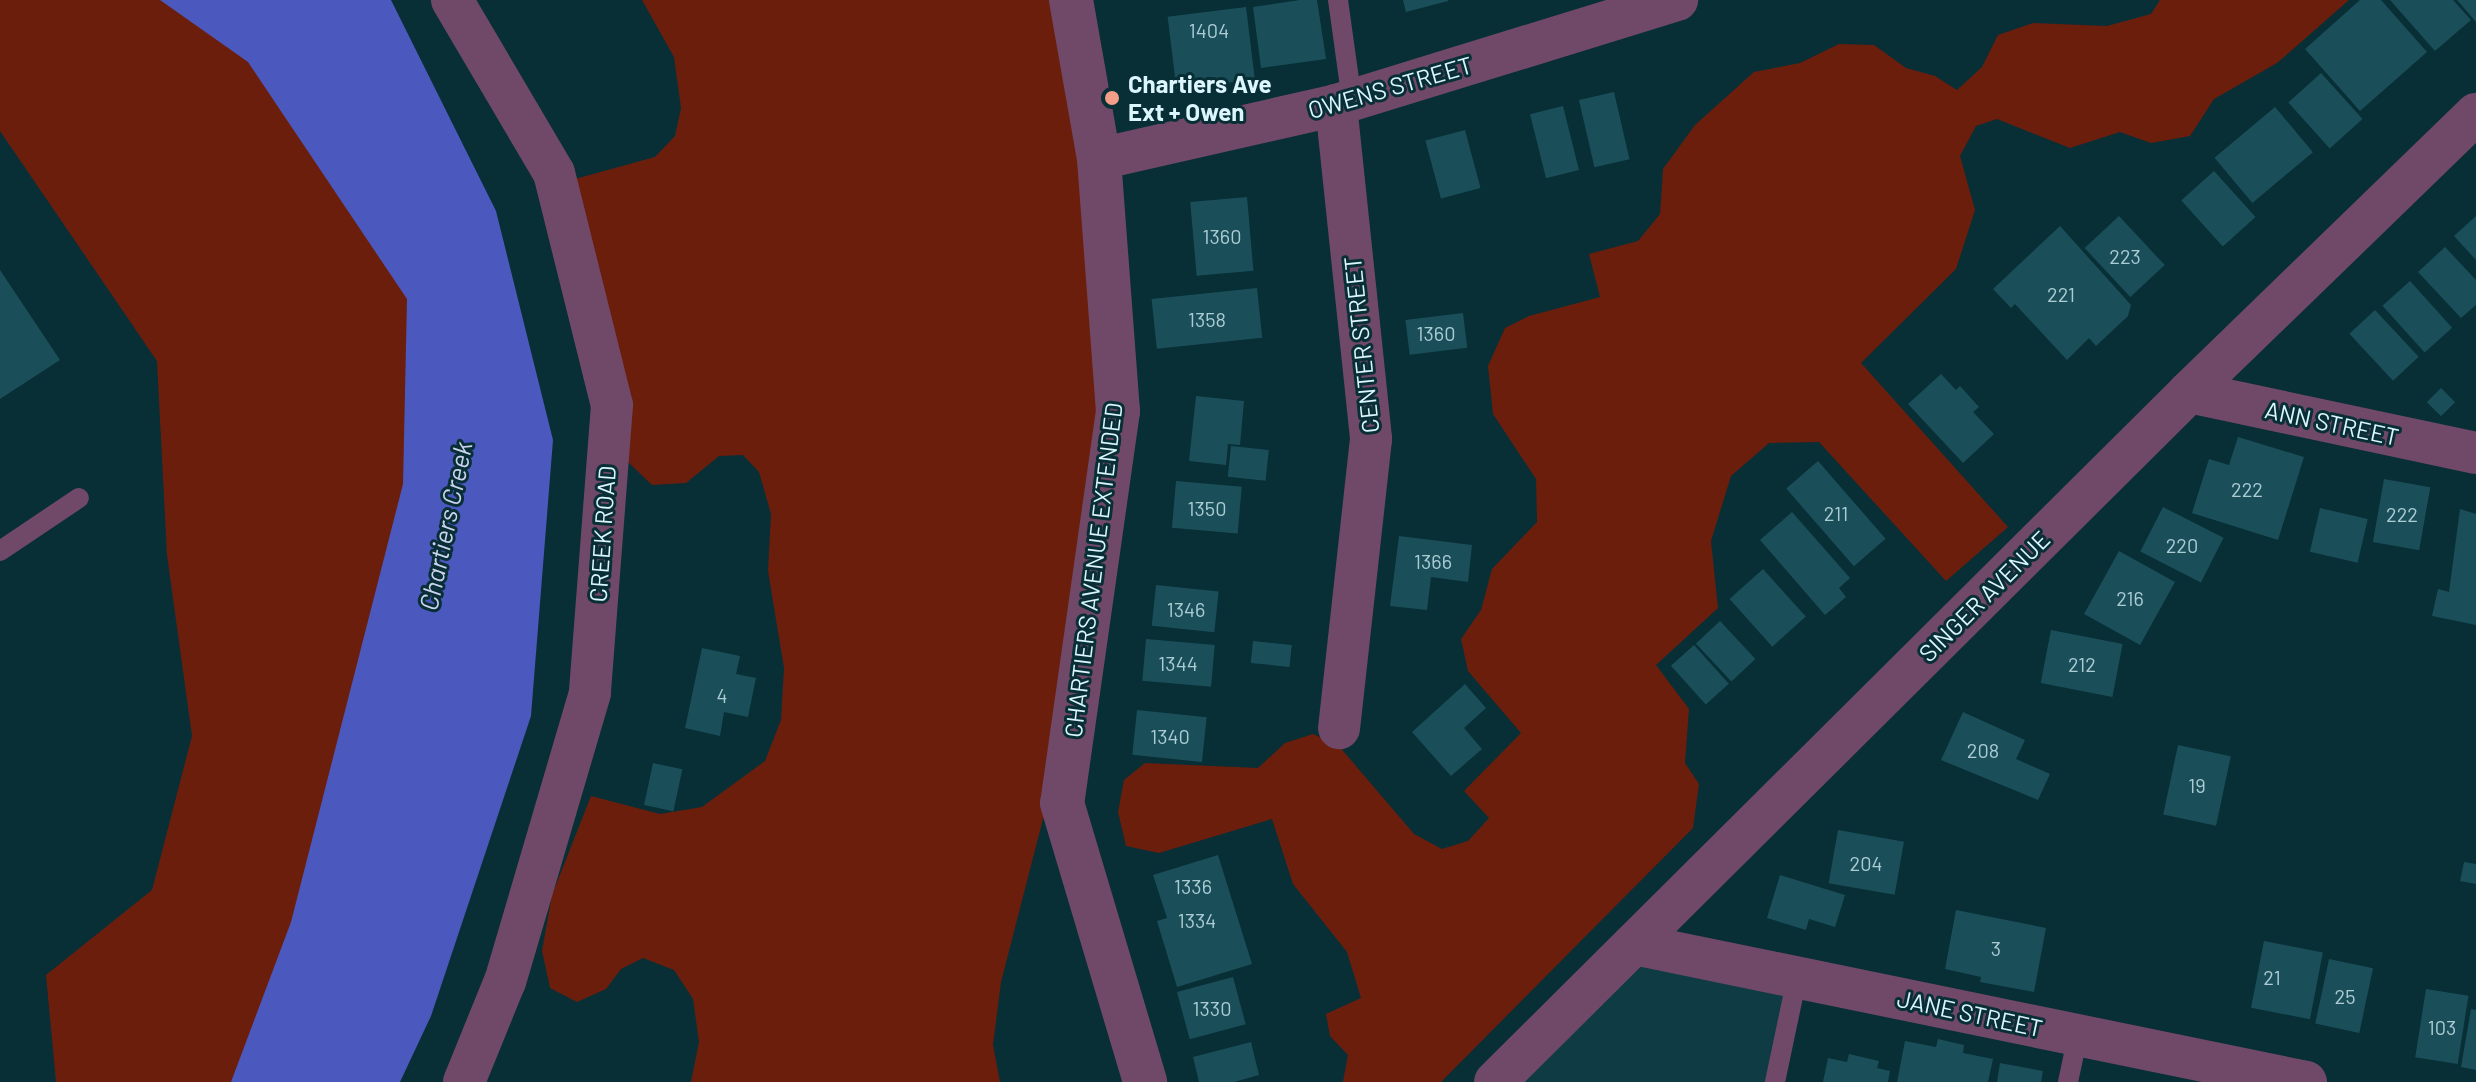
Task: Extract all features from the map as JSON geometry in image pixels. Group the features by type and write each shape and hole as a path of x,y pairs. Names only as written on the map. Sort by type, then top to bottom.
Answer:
{"street":[{"name":"CREEK ROAD","path":"452,0 554,173 612,405 590,693 505,981 464,1082"},
{"name":"CHARTIERS AVENUE EXTENDED","path":"1071,0 1099,159 1118,411 1062,803 1145,1082"},
{"name":"OWENS STREET","path":"1099,159 1344,103 1677,0"},
{"name":"CENTER STREET","path":"1339,728 1371,439 1344,103"},
{"name":"SINGER AVENUE","path":"1495,1082 2189,392 2476,114"},
{"name":"ANN STREET","path":"2189,392 2476,453"},
{"name":"JANE STREET","path":"1634,944 2306,1082"}],"lane":[{"path":"1338,0 1344,103"},
{"path":"0,551 79,498"},
{"path":"1775,1082 1797,978"},
{"path":"2068,1082 2078,1035"}],"shaded area":[{"path":"0,0 247,0 420,210 507,530 325,1082 56,1082 46,975 152,890 192,736 167,555 157,361 0,131"},
{"path":"642,0 1060,0 1085,165 1101,397 1044,815 1001,982 993,1045 1000,1082 691,1082 699,1042 693,999 674,970 643,958 621,969 606,989 577,1002 550,988 542,951 552,895 591,796 660,814 702,807 765,761 781,720 784,668 768,571 771,514 759,472 743,455 719,456 686,483 652,485 626,460 564,182 655,157 675,136 681,108 674,57"},
{"path":"2160,0 2349,0 2277,63 2214,99 2190,136 2151,143 2120,132 2070,148 1997,119 1976,126 1960,156 1975,210 1956,269 1861,363 2008,527 1946,581 1819,442 1769,443 1731,476 1711,541 1718,608 1656,665 1689,709 1685,763 1699,784 1693,828 1441,1082 1343,1082 1348,1055 1330,1036 1326,1014 1361,998 1347,952 1293,884 1272,819 1159,853 1126,846 1118,812 1124,780 1145,763 1258,768 1285,743 1313,734 1338,745 1414,834 1442,849 1468,841 1489,818 1464,791 1521,733 1468,671 1461,639 1481,610 1492,569 1537,522 1536,479 1493,414 1488,366 1505,328 1529,316 1600,297 1589,254 1638,241 1660,214 1663,169 1695,125 1754,72 1800,63 1839,44 1874,45 1906,68 1935,76 1957,90 1982,67 1998,35 2033,23 2107,26 2151,14"},
{"path":"1634,944 1797,978 1775,1082 1495,1082"}],"water":[{"name":"Chartiers Creek","path":"160,0 391,0 496,211 553,440 531,716 431,1016 400,1082 231,1082 291,922 403,484 407,299 248,62"}],"building":[{"path":"1317,0 1326,59 1261,68 1253,7"},
{"path":"1403,0 1448,0 1448,1 1406,12"},
{"path":"2360,0 2381,0 2427,52 2360,111 2305,49"},
{"path":"2390,0 2453,0 2471,20 2435,51"},
{"path":"2457,0 2476,0 2476,22"},
{"path":"1246,7 1255,79 1176,89 1168,17"},
{"path":"2321,73 2362,119 2330,149 2288,102"},
{"path":"1614,92 1630,159 1594,167 1579,100"},
{"path":"1563,106 1579,170 1546,178 1530,114"},
{"path":"2275,107 2313,152 2252,203 2214,158"},
{"path":"1465,130 1481,188 1441,199 1425,141"},
{"path":"2214,171 2255,217 2223,247 2181,200"},
{"path":"1247,197 1253,271 1197,276 1190,202"},
{"path":"2119,216 2165,265 2130,297 2085,248"},
{"path":"2476,216 2476,260 2454,236"},
{"path":"2060,226 2131,305 2128,316 2096,346 2089,338 2067,360 2015,304 2011,308 1993,289"},
{"path":"2445,247 2476,280 2476,305 2461,318 2418,272"},
{"path":"0,270 60,360 0,399"},
{"path":"2410,281 2452,328 2425,353 2383,306"},
{"path":"1257,288 1262,338 1157,349 1152,299"},
{"path":"2375,310 2419,357 2393,381 2349,334"},
{"path":"1463,313 1467,348 1410,355 1405,320"},
{"path":"1941,374 1956,390 1960,386 1979,407 1973,412 1994,434 1963,463 1908,404"},
{"path":"2441,388 2455,402 2441,416 2427,402"},
{"path":"1196,396 1244,401 1240,445 1228,444 1226,465 1189,461"},
{"path":"2238,437 2304,457 2278,540 2192,513 2209,459 2229,465"},
{"path":"1231,446 1269,450 1266,481 1228,477"},
{"path":"1818,461 1886,539 1854,566 1786,489"},
{"path":"2384,479 2430,487 2419,550 2373,542"},
{"path":"1176,481 1242,487 1238,534 1172,528"},
{"path":"2163,507 2224,538 2201,582 2140,552"},
{"path":"2320,508 2368,519 2358,563 2310,552"},
{"path":"2460,509 2476,514 2476,625 2432,616 2438,589 2449,592"},
{"path":"1792,512 1850,578 1839,588 1846,597 1825,615 1760,540"},
{"path":"1399,536 1472,545 1468,582 1431,577 1427,610 1390,606"},
{"path":"2119,551 2175,582 2140,645 2084,614"},
{"path":"1763,569 1806,617 1772,647 1730,599"},
{"path":"1156,585 1219,592 1214,632 1152,626"},
{"path":"1720,621 1755,659 1731,682 1696,644"},
{"path":"2051,630 2123,644 2112,697 2041,683"},
{"path":"1146,639 1215,645 1211,687 1142,681"},
{"path":"1253,641 1292,645 1289,667 1251,663"},
{"path":"1694,645 1729,684 1706,704 1671,666"},
{"path":"702,648 740,656 736,674 756,678 748,717 724,712 720,736 685,728"},
{"path":"1465,684 1486,708 1464,728 1482,749 1451,776 1412,732"},
{"path":"1137,710 1207,717 1202,762 1132,755"},
{"path":"1963,712 2025,740 2016,759 2050,774 2038,800 1941,760"},
{"path":"2178,745 2231,756 2216,826 2163,814"},
{"path":"653,763 682,769 673,811 644,805"},
{"path":"1838,830 1904,842 1895,895 1829,883"},
{"path":"1218,855 1252,964 1177,987 1157,921 1167,918 1153,875"},
{"path":"2464,862 2476,864 2476,884 2460,881"},
{"path":"1780,875 1845,895 1835,927 1809,919 1806,930 1767,918"},
{"path":"1956,910 2046,928 2034,992 1980,982 1981,977 1945,969"},
{"path":"2264,941 2323,952 2310,1019 2251,1008"},
{"path":"2329,959 2373,968 2359,1033 2315,1024"},
{"path":"1233,977 1246,1024 1190,1039 1177,992"},
{"path":"2426,989 2468,996 2458,1064 2415,1057"},
{"path":"2471,1009 2476,1010 2476,1070 2461,1067"},
{"path":"1938,1039 1964,1045 1963,1053 1993,1059 1988,1082 1897,1082 1905,1041 1936,1047"},
{"path":"1251,1042 1259,1075 1234,1082 1199,1082 1193,1057"},
{"path":"1849,1054 1879,1061 1877,1068 1890,1071 1888,1082 1823,1082 1828,1058 1847,1062"},
{"path":"2000,1063 2043,1071 2041,1082 1997,1082"}],"place":[{"name":"Chartiers Ave Ext + Owen","path":"1112,98"}]}
